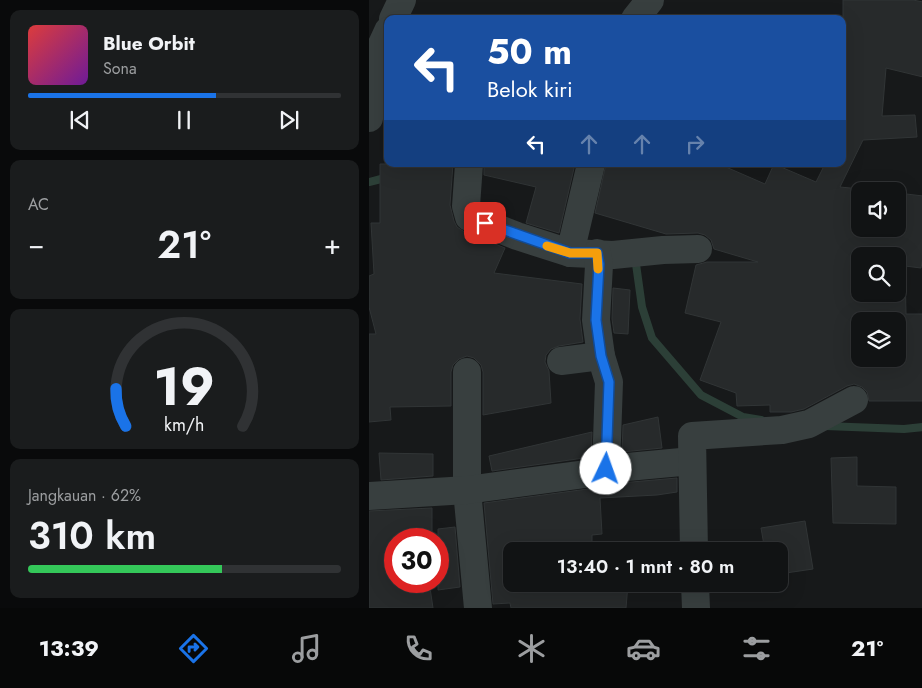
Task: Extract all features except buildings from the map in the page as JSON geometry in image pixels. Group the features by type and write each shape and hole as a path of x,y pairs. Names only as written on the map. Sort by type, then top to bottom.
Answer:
{"street":[{"path":"395,15 402,0"},
{"path":"638,15 650,0"},
{"path":"384,40 369,120 384,126"},
{"path":"469,167 466,206 469,217 517,236 570,253 613,254 698,249"},
{"path":"570,253 590,167"},
{"path":"597,253 599,264 596,320 601,356 609,382 606,469"},
{"path":"561,361 601,356"},
{"path":"467,372 467,490 478,608"},
{"path":"694,542 692,436 783,430 809,424 854,400"},
{"path":"369,496 467,490 593,473 606,469 692,461"},
{"path":"695,592 696,608"}],"waterway":[{"path":"369,182 390,179"},
{"path":"635,257 642,307 652,338 701,395 743,417 761,420"},
{"path":"825,426 904,429 923,427"}],"slow traffic":[{"path":"547,246 570,253 597,253 598,269"}],"route":[{"path":"485,223 517,236 570,253 597,253 599,264 596,320 601,356 609,382 606,469"}]}
